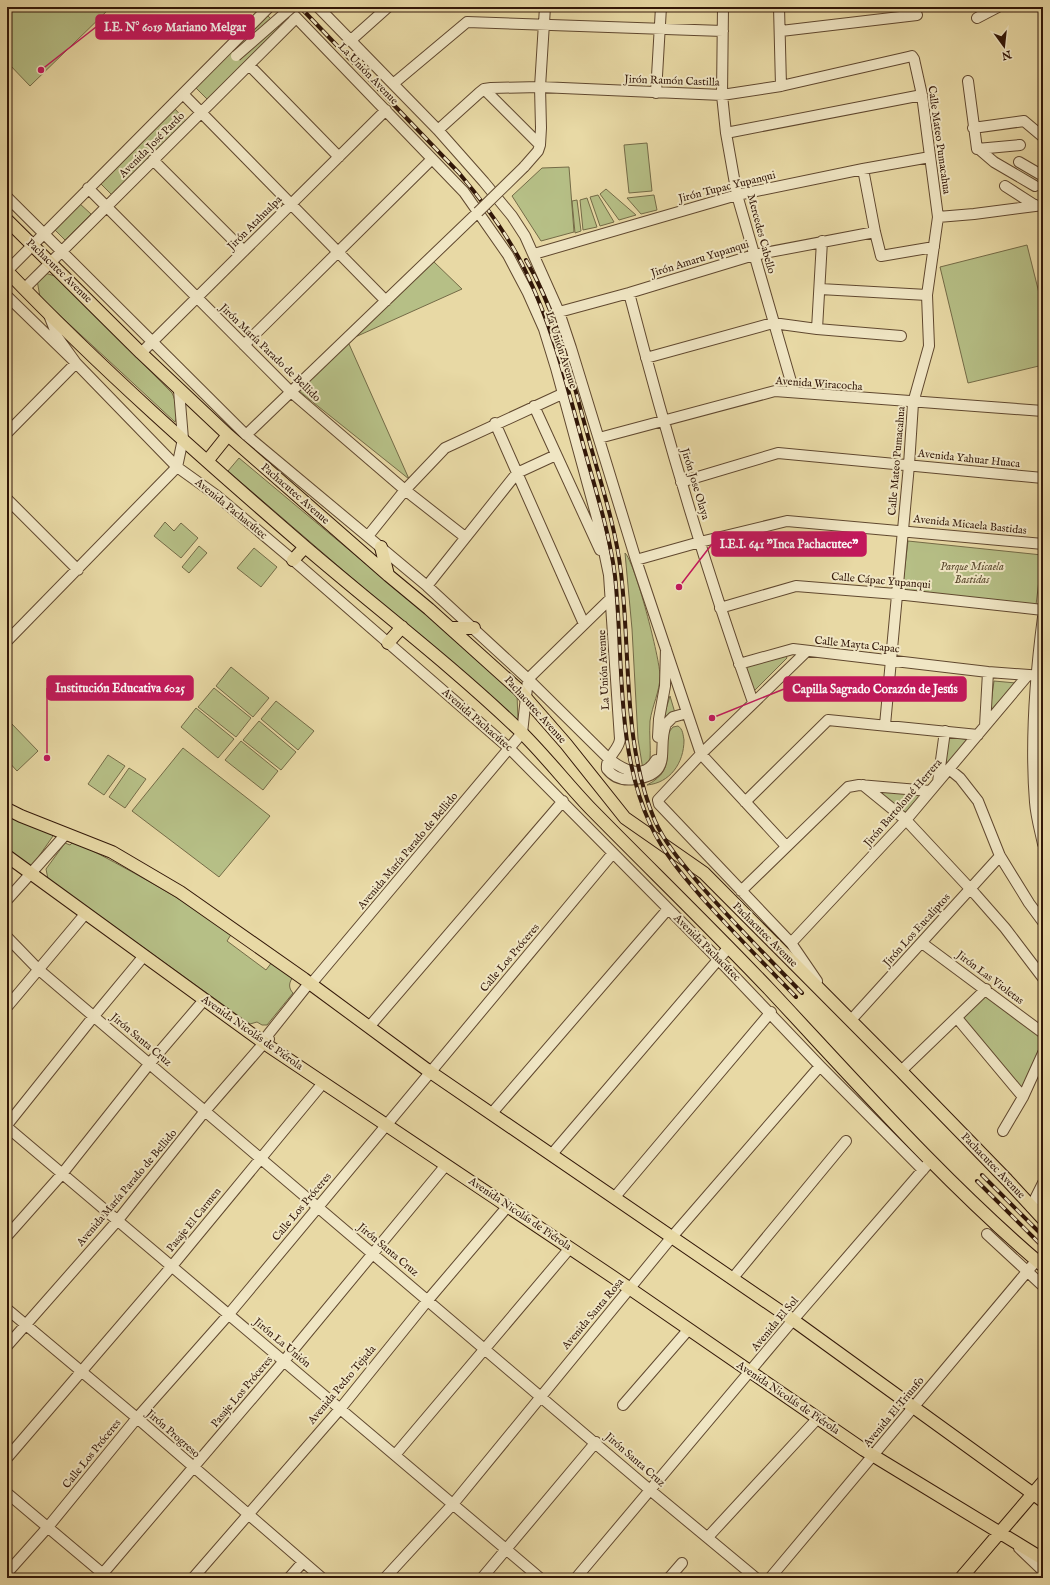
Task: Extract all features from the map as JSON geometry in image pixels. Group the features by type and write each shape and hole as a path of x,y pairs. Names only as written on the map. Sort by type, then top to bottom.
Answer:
{"main road":[{"name":"Pachacutec Avenue","path":"7,220 180,390 228,435 450,628 525,697 566,744 625,818 704,874 851,1020 1043,1219"},
{"path":"7,271 49,315 183,439 305,546 449,666 522,733 656,876 729,947 829,1055 932,1160 1040,1263"},
{"path":"208,460 228,435"},
{"path":"293,560 305,546"},
{"path":"381,547 388,575"},
{"path":"388,643 402,626"},
{"path":"450,628 474,628"},
{"path":"7,809 112,852 180,892 311,984 431,1072 552,1154 671,1238 793,1320 1043,1501"},
{"name":"Avenida Nicolás de Piérola","path":"7,856 264,1043 570,1248 872,1455 998,1534 1043,1559"},
{"path":"961,1578 1043,1482"}],"street":[{"name":"Avenida José Pardo","path":"7,271 269,7"},
{"name":"La Unión Avenue","path":"286,7 432,158 476,209 508,254 544,329 597,518 607,562 611,598 620,739 617,749 609,759"},
{"path":"213,64 236,56 292,7"},
{"name":"La Unión Avenue","path":"318,7 438,130 512,216 534,254 559,312 636,560 666,649 676,684 701,754"},
{"path":"350,41 388,7"},
{"path":"386,301 392,289 476,209 524,167 534,156 540,145 540,87 545,7"},
{"path":"656,92 661,7"},
{"name":"Mercedes Cabello","path":"724,7 722,95 726,133 738,195 773,323 794,392"},
{"path":"779,7 781,30 781,86"},
{"path":"977,18 998,7"},
{"path":"781,30 917,15"},
{"name":"Avenida José Pardo","path":"24,289 296,18"},
{"path":"393,84 467,22 723,31"},
{"name":"Jirón Ramón Castilla","path":"484,89 540,87 722,95 781,86 912,56 914,60"},
{"name":"Calle Mateo Pumacahua","path":"885,725 909,465 913,403 929,346 927,294 938,217 922,95 914,60"},
{"path":"249,65 339,157"},
{"path":"968,81 976,148 994,162 1034,186"},
{"path":"438,130 484,89 540,145"},
{"path":"183,94 386,301"},
{"path":"726,133 922,95"},
{"name":"Jirón Atahualpa","path":"141,352 386,110"},
{"path":"973,128 1024,120 1043,137"},
{"path":"980,150 1020,146"},
{"name":"Jirón Tupac Yupanqui","path":"534,254 738,195 863,169 930,157"},
{"path":"244,345 432,158"},
{"path":"153,160 244,251"},
{"path":"1019,162 1043,176"},
{"path":"863,169 879,254 884,257 934,247"},
{"path":"1005,186 1040,205"},
{"name":"Jirón María Parado de Bellido","path":"88,188 291,392 406,490 465,537"},
{"path":"7,197 62,251 151,343 246,436 427,586 528,678 609,759 624,770 631,772 646,770 654,764 658,755 659,719 665,686 666,649"},
{"path":"938,217 974,214 1040,205"},
{"path":"246,436 421,268 476,209"},
{"name":"Jirón Amaru Yupanqui","path":"559,312 629,293 754,255 874,232"},
{"path":"818,329 822,241"},
{"path":"820,289 927,294"},
{"name":"Jirón Jose Olaya","path":"629,293 681,482 720,608 753,702"},
{"name":"Avenida Pachacútec","path":"7,296 76,363 177,467 216,494 510,749 563,801 612,854 771,1012 820,1066 923,1170"},
{"path":"7,433 76,363 58,338 49,315"},
{"path":"646,358 773,323 818,329 901,336"},
{"path":"7,641 177,467 183,439 180,390"},
{"name":"Avenida Wiracocha","path":"599,438 774,391 913,403 1043,411"},
{"path":"368,536 406,490 445,448 562,394"},
{"path":"534,406 607,562"},
{"path":"495,424 584,624"},
{"name":"Avenida Yahuar Huaca","path":"681,482 778,453 1043,478"},
{"path":"427,586 517,473 556,455"},
{"path":"7,499 78,570"},
{"name":"Avenida Micaela Bastidas","path":"636,560 700,542 787,521 903,530 1043,544"},
{"name":"Calle Cápac Yupanqui","path":"720,608 796,586 896,594 1043,610"},
{"path":"522,733 528,678 611,598"},
{"path":"1043,617 1036,676 1038,739 1035,803 1043,844"},
{"path":"739,664 793,650 806,651"},
{"name":"Calle Mayta Capac","path":"741,891 659,804 658,800 701,754 806,651 988,672 1036,676"},
{"path":"985,726 988,672"},
{"name":"Jirón Bartolomé Herrera","path":"791,943 906,820 985,726 1036,676"},
{"path":"665,686 670,683 676,684"},
{"path":"609,759 607,769 620,778 632,780 651,775 662,762 666,724 673,717 687,713"},
{"path":"745,802 828,720 978,735"},
{"path":"938,782 945,731"},
{"name":"Avenida María Parado de Bellido","path":"7,1346 118,1220 205,1111 264,1043 267,1036 522,733"},
{"path":"701,754 786,846"},
{"path":"950,769 960,778 978,801 1000,856 1029,903 1043,922"},
{"path":"827,996 791,943 741,891 848,787 863,785 930,791"},
{"path":"863,785 906,820 1005,928 1043,978"},
{"path":"369,1027 563,801"},
{"path":"7,900 66,834"},
{"name":"Calle Los Próceres","path":"7,1573 48,1527 137,1418 229,1314 612,854"},
{"name":"Jirón Los Eucaliptos","path":"851,1020 1000,856"},
{"path":"492,1113 668,909"},
{"path":"7,1007 86,913"},
{"name":"Jirón Santa Cruz","path":"7,937 38,969 596,1442 650,1490 756,1578"},
{"name":"Jirón Las Violetas","path":"922,943 1043,1033"},
{"path":"552,1154 729,947"},
{"path":"7,1126 94,1016 144,956"},
{"path":"901,1071 986,990"},
{"path":"7,1236 62,1174 150,1064 204,1000"},
{"path":"614,1198 771,1012"},
{"path":"957,1018 1023,1097"},
{"path":"1003,1131 1023,1097 1043,1053"},
{"name":"Avenida Santa Rosa","path":"385,1578 453,1504 671,1238 820,1066"},
{"name":"Pasaje El Carmen","path":"7,1458 172,1266 324,1082"},
{"name":"Jirón La Unión","path":"7,1126 540,1578"},
{"path":"732,1279 846,1141"},
{"name":"Avenida El Sol","path":"576,1578 793,1320 932,1160"},
{"name":"Pasaje Los Próceres","path":"104,1577 446,1165"},
{"path":"1031,1207 1043,1183"},
{"name":"Avenida Pedro Tejada","path":"193,1578 340,1408 428,1300 508,1206"},
{"path":"987,1234 1043,1286"},
{"path":"395,1455 570,1248"},
{"name":"Avenida El Triunfo","path":"770,1578 1027,1271 1040,1263"},
{"name":"Jirón Progreso","path":"7,1310 137,1418 322,1578"},
{"path":"623,1405 688,1329"},
{"path":"708,1537 818,1418"},
{"path":"482,1578 596,1442"},
{"path":"7,1492 104,1577"},
{"path":"1010,1540 1043,1571"},
{"path":"289,1578 303,1562"},
{"path":"669,1578 682,1563"}],"green space":[{"path":"7,7 111,7 30,86 7,62"},
{"path":"266,14 280,28 208,100 195,87"},
{"path":"175,109 187,122 112,195 100,183"},
{"path":"647,143 652,191 629,193 624,145"},
{"path":"569,167 574,232 541,241 512,196 542,168"},
{"path":"606,189 636,215 619,220 600,194"},
{"path":"598,195 614,222 600,226 590,197"},
{"path":"654,195 657,210 641,214 627,198"},
{"path":"587,198 597,227 583,230 580,200"},
{"path":"577,200 581,231 575,233 572,201"},
{"path":"79,203 91,214 65,240 54,229"},
{"path":"1027,245 1043,309 1043,365 968,383 940,267"},
{"path":"433,261 462,289 353,338"},
{"path":"45,273 58,277 172,393 175,400 177,415 175,422 40,297 37,280"},
{"path":"348,343 349,344 409,479 299,391"},
{"path":"239,458 500,676 517,694 518,721 515,722 410,628 228,471"},
{"path":"165,522 174,531 181,523 198,538 181,558 154,536"},
{"name":"Parque Micaela Bastidas","path":"908,541 1042,555 1036,605 902,591"},
{"path":"199,546 207,553 189,573 182,567"},
{"path":"254,548 277,567 261,587 237,568"},
{"path":"625,553 635,574 646,612 656,651 660,676 659,687 650,721 650,761 643,770 638,739 632,629"},
{"path":"786,656 787,658 754,691 742,668"},
{"path":"231,667 269,698 253,717 216,686"},
{"path":"994,681 1016,683 990,711"},
{"path":"214,688 251,718 236,737 198,707"},
{"path":"670,696 675,713 663,719"},
{"path":"276,701 314,731 298,750 261,719"},
{"path":"196,708 234,739 218,758 181,727"},
{"path":"259,721 296,752 281,770 243,740"},
{"path":"11,723 38,751 17,771 7,760 7,726"},
{"path":"678,726 682,730 684,740 678,764 669,776 647,785 658,778 664,771 669,733 673,727"},
{"path":"948,736 969,740 945,768"},
{"path":"241,741 278,771 263,790 225,760"},
{"path":"183,748 270,816 219,877 132,811"},
{"path":"108,755 125,766 104,795 88,784"},
{"path":"129,768 146,779 125,808 109,797"},
{"path":"874,790 921,795 906,813"},
{"path":"7,813 51,833 53,836 30,867 7,851"},
{"path":"74,841 154,884 232,933 227,941 266,970 272,962 293,977 290,989 293,993 267,1025 262,1025 257,1022 250,1024 48,879 46,869 65,843 70,845"},
{"path":"986,995 1043,1039 1022,1091 961,1018"}],"railway":[{"path":"300,7 459,173 496,220 526,272 553,339 607,530 613,561 618,607 626,735 631,766 639,797 656,836 668,856 682,874 715,912 796,997"},
{"path":"526,260 556,325 616,539 624,604 632,730 644,791 655,821 670,847 702,887 802,993"},
{"path":"982,1175 1043,1236"},
{"path":"977,1181 1043,1247"}],"place":[{"name":"I.E. N° 6019 Mariano Melgar","path":"41,70"},
{"name":"I.E.I. 641 \"Inca Pachacutec\"","path":"679,587"},
{"name":"Capilla Sagrado Corazón de Jesús","path":"712,718"},
{"name":"Institución Educativa 6025","path":"47,758"}]}
